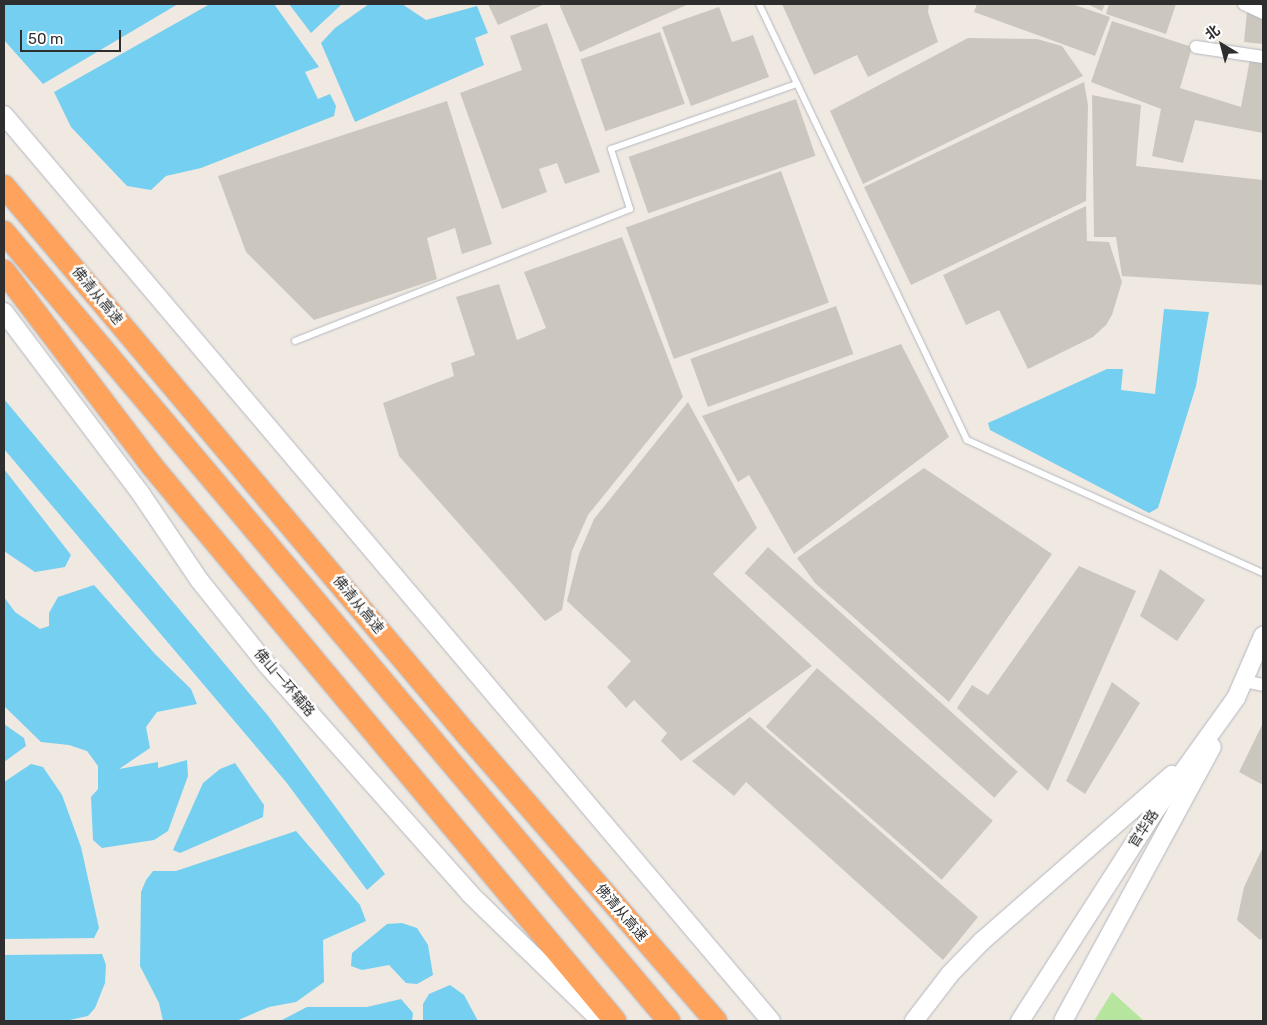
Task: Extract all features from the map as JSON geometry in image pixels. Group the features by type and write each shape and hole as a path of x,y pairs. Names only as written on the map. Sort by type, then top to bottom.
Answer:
{"highway":[{"name":"佛清从高速","path":"4,186 475,743 716,1021"},
{"path":"4,232 669,1021"},
{"path":"4,271 152,466 614,1021"}],"main road":[{"path":"4,115 771,1021"},
{"name":"佛山一环辅路","path":"4,312 140,494 200,581 267,665 470,894 601,1021"},
{"name":"官华路","path":"1025,1014 1157,808 1236,698 1263,636"},
{"path":"1063,1021 1164,840 1236,698"},
{"path":"914,1021 950,974 981,942 1205,743"}],"street":[{"path":"1244,4 1263,13"},
{"path":"1196,47 1263,58"},
{"path":"1244,681 1263,685"}],"lane":[{"path":"759,4 967,440 1263,573"},
{"path":"295,341 630,209 611,149 797,84"}],"green space":[{"path":"1112,992 1144,1021 1094,1021"}],"water":[{"path":"4,4 178,4 43,84 4,40"},
{"path":"210,4 274,4 319,67 305,72 318,99 330,94 336,106 334,116 201,168 166,176 151,190 127,186 71,127 54,92"},
{"path":"289,4 342,4 311,33"},
{"path":"369,4 402,4 426,20 477,6 488,33 475,38 484,65 355,122 321,43 335,28"},
{"path":"1164,309 1209,312 1196,386 1158,508 1149,513 990,430 988,423 1107,369 1123,369 1121,390 1155,394"},
{"path":"4,399 269,717 385,874 367,890 286,782 4,449"},
{"path":"4,469 71,555 65,567 35,572 4,551"},
{"path":"94,585 155,654 191,689 197,704 157,712 146,727 150,748 119,769 158,762 158,768 187,760 188,776 168,831 154,840 102,848 93,840 91,797 98,789 98,766 87,751 69,745 41,742 4,706 4,597 15,612 40,629 49,626 49,613 58,597"},
{"path":"4,724 24,738 26,746 4,762"},
{"path":"235,763 264,805 263,817 180,853 173,850 203,783 220,769"},
{"path":"31,764 43,767 62,795 81,847 99,928 94,938 4,939 4,782"},
{"path":"296,831 360,905 366,921 323,940 324,982 296,1002 269,1007 236,1021 163,1021 159,1003 140,966 141,892 146,880 153,871 176,871"},
{"path":"402,923 417,928 428,945 433,975 417,984 406,983 389,965 362,970 351,966 352,953 387,924"},
{"path":"102,954 106,965 105,983 95,1008 88,1016 65,1021 4,1021 4,955"},
{"path":"450,985 464,995 478,1021 423,1021 423,1004 429,994"},
{"path":"401,999 413,1013 412,1021 280,1021 307,1007 367,1007"}],"building":[{"path":"488,4 545,4 498,25"},
{"path":"559,4 689,4 580,52"},
{"path":"782,4 929,4 928,12 938,42 868,77 857,55 814,75"},
{"path":"977,4 1072,4 1110,17 1095,56 974,12"},
{"path":"1087,4 1105,4 1102,11"},
{"path":"1109,4 1176,4 1166,34 1106,14"},
{"path":"719,7 732,42 753,35 769,77 691,106 662,27"},
{"path":"1247,12 1263,19 1263,44 1244,42"},
{"path":"1112,21 1192,47 1180,88 1241,107 1250,59 1263,62 1263,133 1195,120 1183,163 1152,156 1161,109 1091,82"},
{"path":"547,23 600,172 565,184 557,163 539,169 547,192 502,209 460,93 522,70 510,36"},
{"path":"660,32 685,104 605,131 581,59"},
{"path":"968,38 1037,39 1062,46 1083,76 863,184 830,111"},
{"path":"1084,82 1088,105 1086,201 911,285 864,187"},
{"path":"1092,95 1141,105 1136,166 1263,180 1262,285 1122,276 1116,237 1094,237"},
{"path":"796,99 816,156 648,213 629,157"},
{"path":"447,101 492,244 462,254 455,228 427,238 437,279 314,320 246,252 218,176"},
{"path":"781,171 829,303 674,359 626,227"},
{"path":"1086,206 1087,241 1109,242 1122,282 1112,315 1106,325 1093,337 1028,369 999,310 966,325 943,275"},
{"path":"622,237 683,397 588,515 572,551 562,610 545,621 399,456 383,403 454,376 451,363 475,355 456,297 499,284 517,340 546,328 524,272"},
{"path":"836,306 853,354 708,407 690,359"},
{"path":"901,344 949,437 794,554 749,475 738,482 702,416"},
{"path":"688,402 757,528 713,574 812,666 681,761 661,741 667,733 634,700 626,708 607,687 631,661 567,601 579,554 594,519"},
{"path":"924,468 1052,554 949,702 815,583 797,558"},
{"path":"768,547 1018,772 994,798 745,573"},
{"path":"1079,566 1136,591 1048,791 957,708 972,685 988,695"},
{"path":"1160,569 1205,600 1177,641 1140,616"},
{"path":"817,668 993,821 942,880 766,727"},
{"path":"1112,682 1140,703 1085,794 1066,781"},
{"path":"750,717 978,917 943,960 746,782 734,796 692,761"},
{"path":"1263,723 1263,785 1239,772"},
{"path":"1263,847 1263,937 1260,940 1237,920 1244,887"}]}
